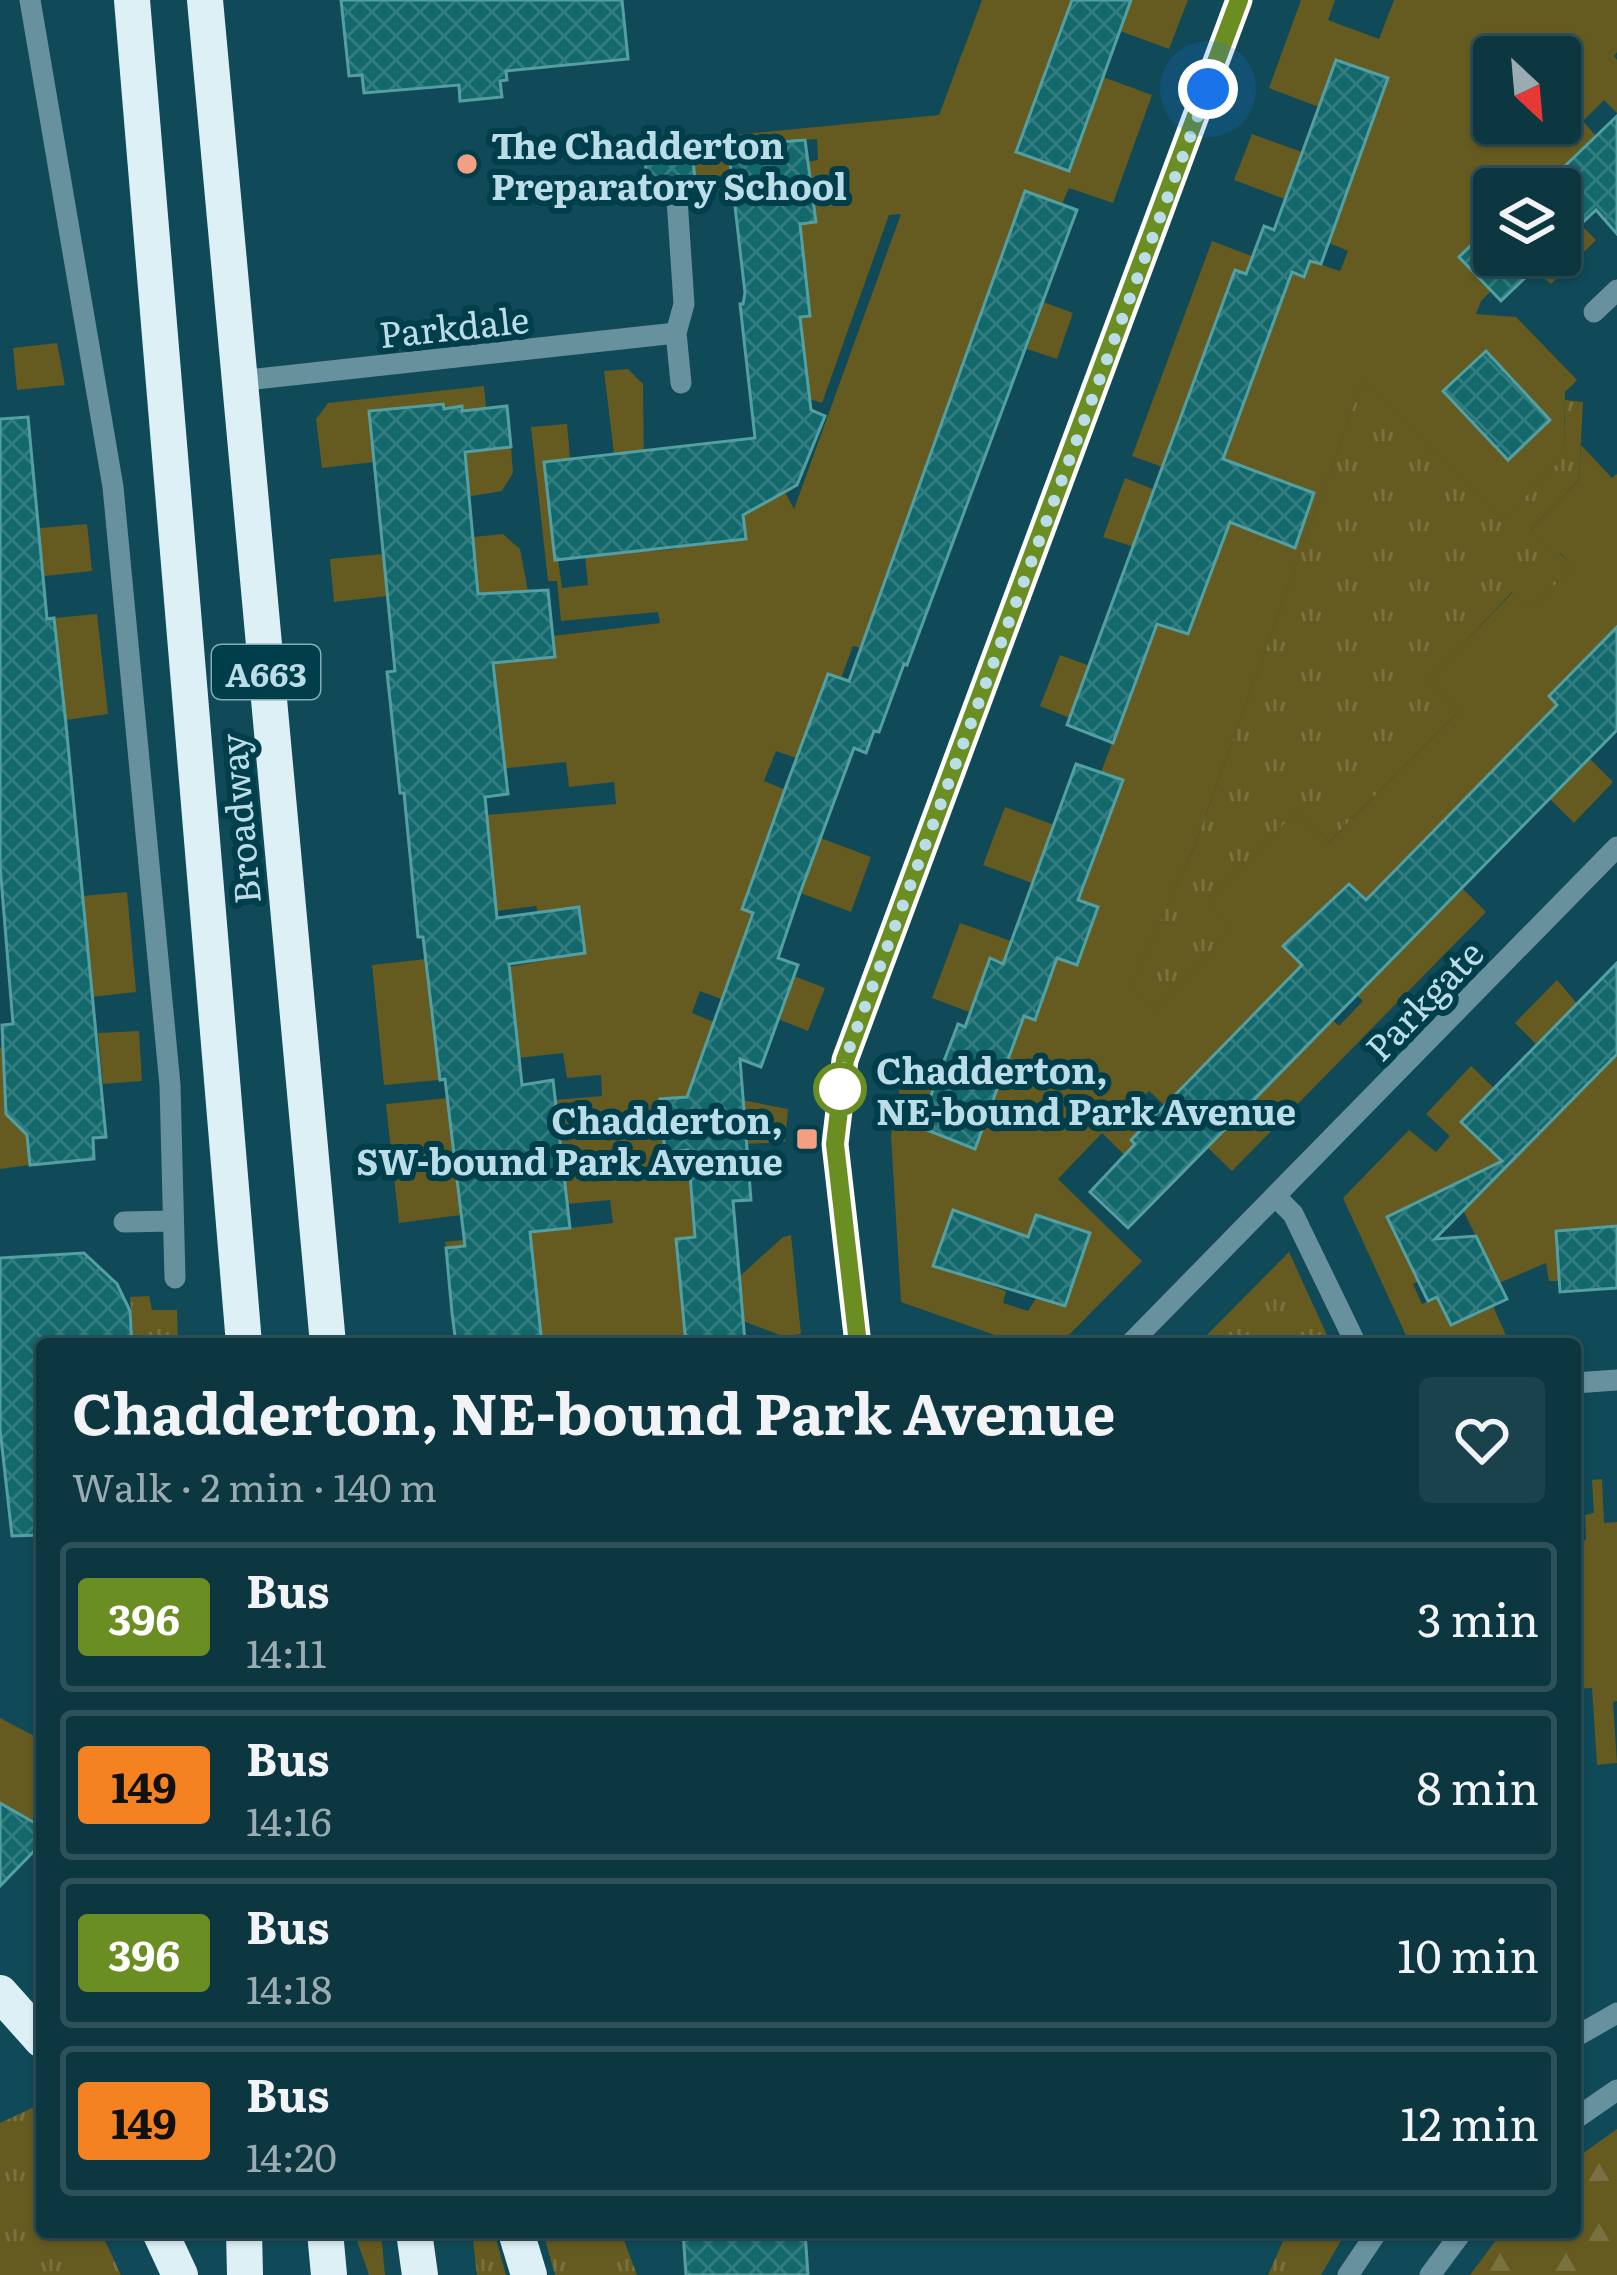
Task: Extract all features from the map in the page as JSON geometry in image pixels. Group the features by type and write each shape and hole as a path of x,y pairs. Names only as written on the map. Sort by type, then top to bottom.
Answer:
{"highway":[{"name":"Broadway","path":"132,0 244,1338"},
{"name":"Broadway","path":"205,0 327,1338"},
{"path":"0,1993 36,2033"},
{"path":"163,2238 180,2275"},
{"path":"244,2238 245,2275"},
{"path":"326,2238 329,2275"},
{"path":"414,2238 420,2275"},
{"path":"518,2238 529,2275"}],"street":[{"path":"30,0 113,487 170,1085 175,1278"},
{"path":"857,1338 835,1144 845,1060 1239,0"},
{"path":"677,199 684,304 676,333 681,383"},
{"path":"1594,312 1617,290"},
{"name":"Parkdale","path":"238,381 676,333"},
{"name":"Parkgate","path":"1136,1338 1617,848"},
{"path":"1276,1197 1293,1214 1352,1338"},
{"path":"124,1222 172,1221"},
{"path":"1581,1383 1617,1380"},
{"path":"1581,2034 1617,2013"},
{"path":"1581,2115 1617,2090"},
{"path":"1348,2275 1373,2238"},
{"path":"1430,2275 1458,2238"}],"green space":[{"path":"982,0 1072,0 1017,152 1103,77 1152,95 1113,203 1069,188 1062,204 1025,192 861,648 853,646 841,678 828,674 796,758 776,751 764,781 786,790 778,922 766,954 741,946 721,999 700,991 692,1013 714,1022 705,1047 741,1060 740,1092 660,1100 665,1152 688,1150 693,1204 720,1235 676,1240 685,1338 541,1338 535,1276 508,1242 446,1248 445,1242 613,1223 610,1200 567,1204 529,1102 602,1096 601,1075 567,1078 563,1053 518,1058 509,967 585,953 581,907 538,913 536,906 496,911 487,815 616,804 614,782 569,787 566,762 498,769 467,724 500,720 493,664 554,657 553,636 660,623 658,612 561,621 557,581 548,581 531,427 567,424 570,458 564,459 558,559 562,588 588,585 585,556 603,555 603,545 650,529 653,551 676,549 674,528 738,468 766,502 785,492 794,509 901,214 889,215 822,403 783,391 807,382 800,317 810,315 800,225 816,222 808,162 818,160 817,139 748,145 753,187 704,191 702,180 695,180 691,139 939,115"},
{"path":"1131,0 1188,0 1169,49 1120,31"},
{"path":"1301,0 1335,0 1328,20 1379,39 1394,0 1617,0 1617,113 1604,100 1583,121 1596,136 1581,218 1581,168 1473,168 1473,243 1459,257 1491,291 1476,314 1516,317 1577,380 1565,392 1564,449 1557,464 1503,520 1363,381 1193,850 1130,987 1156,1011 1233,926 1208,901 1297,811 1329,842 1459,711 1428,680 1513,592 1530,609 1574,567 1560,553 1556,556 1531,529 1579,480 1581,445 1612,478 1617,474 1617,630 1549,696 1561,708 1551,720 1613,782 1574,823 1549,798 1538,726 1389,879 1430,920 1463,889 1486,912 1232,1171 1208,1148 1240,1115 1196,1072 1164,1105 1149,1091 1131,1110 1145,1125 1131,1140 1162,1169 1151,1181 1102,1133 1058,1179 1142,1261 1066,1338 1003,1338 901,1302 891,1136 895,1106 908,1062 939,1075 920,1127 976,1148 1013,1045 999,1023 932,998 960,923 1011,941 1003,963 989,959 983,978 1057,958 1078,964 1098,908 1078,900 1123,780 1101,772 1157,624 1188,634 1210,576 1209,484 1132,456 1212,241 1304,276 1310,261 1340,271 1348,251 1329,243 1388,78 1337,60 1319,107 1269,88","holes":["1235,270 1285,287 1217,474 1167,455","1485,352 1550,420 1508,459 1443,391","1349,884 1367,901 1356,995 1363,1001 1339,1026 1290,979 1303,966 1283,946 1313,915 1333,935 1320,913","1281,986 1324,1028 1260,1094 1218,1053","1090,1234 1064,1306 1037,1297 1028,1311 1003,1303 1006,1291 934,1265 1028,1237"]},
{"path":"1252,134 1302,152 1285,199 1234,180"},
{"path":"1581,225 1596,240 1581,255"},
{"path":"1043,302 1073,313 1057,359 1027,349"},
{"path":"57,343 65,385 17,390 13,348"},
{"path":"628,369 643,384 644,470 626,471 624,453 614,453 604,371"},
{"path":"1363,380 1503,519 1564,449 1565,400 1583,402 1579,480 1531,529 1575,567 1530,610 1512,592 1429,680 1460,710 1329,842 1297,812 1209,901 1234,926 1156,1012 1129,987 1193,850"},
{"path":"484,386 490,449 511,447 513,473 502,491 454,499 461,407 444,409 442,403 369,411 374,462 322,468 316,419 328,403"},
{"path":"1125,478 1155,490 1134,547 1103,537"},
{"path":"87,524 92,571 44,576 40,528"},
{"path":"503,534 520,549 528,591 464,607 473,537"},
{"path":"383,554 388,596 334,602 330,559"},
{"path":"97,614 108,714 66,720 54,618"},
{"path":"1060,655 1090,666 1070,718 1040,706"},
{"path":"1005,807 1054,825 1032,883 983,865"},
{"path":"821,838 871,857 851,912 800,893"},
{"path":"127,892 136,992 92,997 82,896"},
{"path":"426,959 429,993 442,992 440,1080 384,1085 372,965"},
{"path":"794,976 825,988 808,1031 778,1019"},
{"path":"1557,980 1617,1051 1617,1226 1556,1231 1560,1281 1549,1281 1546,1263 1499,1283 1451,1186 1387,1217 1428,1277 1413,1284 1422,1304 1437,1297 1451,1325 1493,1306 1507,1338 1407,1338 1343,1198 1409,1130 1436,1152 1450,1136 1426,1114 1471,1066 1495,1089 1462,1123 1506,1165 1571,1079 1515,1023"},
{"path":"139,1031 142,1081 103,1084 98,1033"},
{"path":"19,1046 30,1165 0,1169 0,1048"},
{"path":"448,1098 461,1215 399,1223 386,1104"},
{"path":"742,1100 788,1109 785,1142 747,1144"},
{"path":"791,1235 801,1334 783,1336 743,1321 739,1277"},
{"path":"1289,1252 1328,1338 1204,1338"},
{"path":"149,1296 152,1310 177,1310 178,1338 133,1338 130,1297"},
{"path":"1602,1479 1604,1523 1617,1522 1617,1701 1613,1702 1617,1763 1597,1765 1592,1688 1581,1689 1581,1540 1586,1540 1585,1515 1594,1513 1592,1480"},
{"path":"0,1718 36,1737 36,1824 0,1803"},
{"path":"34,2107 36,2110 36,2238 104,2238 121,2275 0,2275 0,2123"},
{"path":"1617,2129 1617,2275 1470,2275 1498,2238 1581,2238 1581,2155"},
{"path":"356,2238 382,2238 385,2275 369,2275"},
{"path":"473,2238 496,2238 506,2275 477,2275"},
{"path":"545,2238 623,2238 637,2275 555,2275"},
{"path":"1284,2238 1343,2238 1321,2275 1268,2275"}],"building":[{"path":"341,0 622,0 628,59 506,71 507,80 500,81 502,97 460,101 459,85 364,93 362,75 349,76"},
{"path":"1072,0 1131,0 1069,171 1016,152"},
{"path":"1336,60 1388,78 1321,264 1310,261 1304,277 1292,272 1223,459 1314,493 1295,548 1230,522 1188,634 1157,624 1113,743 1067,725 1235,270 1246,274 1264,226 1274,230"},
{"path":"1617,116 1617,234 1596,210 1581,224 1581,168 1563,168"},
{"path":"691,139 695,180 647,184 644,144"},
{"path":"805,140 816,222 800,224 810,316 800,317 811,410 825,416 797,485 743,515 746,539 555,560 544,462 755,438 728,146"},
{"path":"1025,191 1077,210 907,665 866,753 854,748 800,893 778,958 798,965 761,1067 740,1059 751,1200 733,1201 745,1338 685,1338 676,1239 695,1237 688,1150 665,1153 660,1099 687,1097 753,913 742,909 828,674 849,681"},
{"path":"1473,243 1473,272 1459,257"},
{"path":"1477,276 1527,276 1501,301"},
{"path":"1486,351 1550,420 1508,460 1443,391"},
{"path":"443,404 444,409 462,406 462,411 507,406 511,447 465,452 478,594 548,590 555,657 493,663 508,794 485,797 497,918 579,907 585,953 509,964 522,1085 553,1080 570,1228 530,1232 541,1338 455,1338 446,1248 465,1246 445,1079 440,1080 423,937 418,937 404,793 400,793 387,672 395,671 369,411"},
{"path":"28,417 47,619 54,618 66,724 106,1137 93,1138 94,1159 30,1165 27,1135 6,1114 2,1025 13,1024 0,865 0,419"},
{"path":"1617,627 1617,730 1128,1228 1090,1192 1135,1144 1131,1140 1302,965 1283,946 1349,884 1366,900 1557,705 1549,696"},
{"path":"1076,764 1123,780 1078,900 1098,907 1077,965 1057,958 1035,1020 1024,1016 975,1149 919,1127 958,1024 965,1027 990,958 1003,964"},
{"path":"1617,963 1617,1054 1435,1239 1476,1236 1507,1299 1451,1325 1437,1297 1428,1301 1387,1217 1502,1161 1461,1122"},
{"path":"953,1210 1028,1237 1036,1215 1090,1233 1065,1306 933,1266"},
{"path":"1617,1226 1617,1288 1560,1292 1556,1231"},
{"path":"84,1253 117,1284 130,1311 132,1338 36,1338 36,1535 12,1536 0,1429 0,1258"},
{"path":"0,1803 36,1824 36,1849 0,1886"},
{"path":"683,2238 805,2238 808,2275 686,2275"}],"bus line":[{"name":"396","path":"857,1338 835,1144 845,1060 1239,0"}],"place":[{"name":"The Chadderton Preparatory School","path":"467,164"},
{"name":"Chadderton, NE-bound Park Avenue","path":"840,1089"},
{"name":"Chadderton, SW-bound Park Avenue","path":"807,1139"}],"route":[{"path":"840,1089 845,1060 1208,89"}]}
